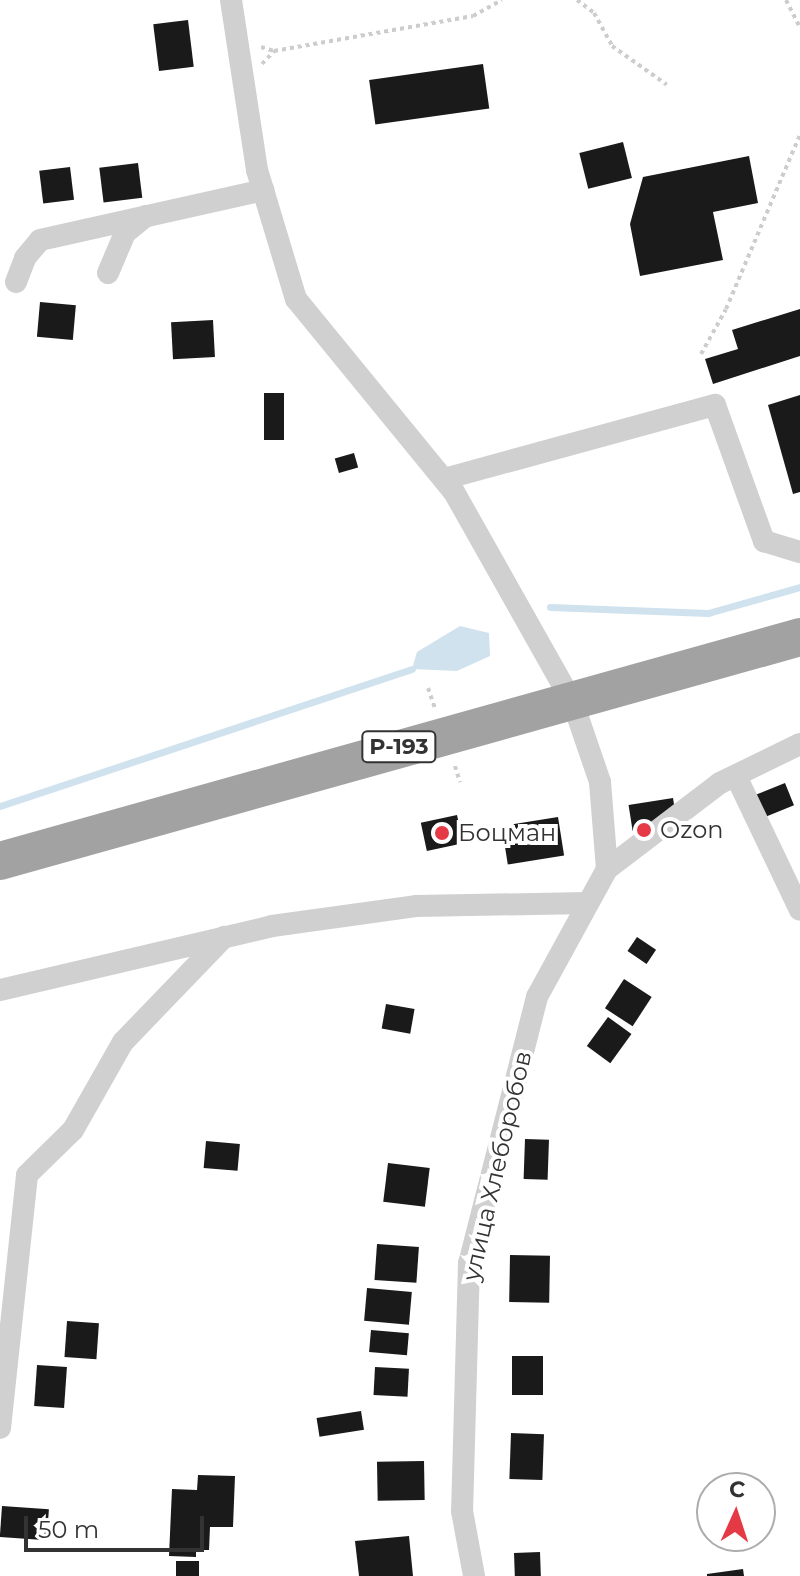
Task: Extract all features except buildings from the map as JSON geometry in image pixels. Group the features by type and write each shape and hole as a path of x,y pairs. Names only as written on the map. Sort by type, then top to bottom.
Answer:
{"highway":[{"name":"Р-193","path":"0,861 444,734 573,703 800,637"}],"street":[{"path":"231,0 263,190 296,299 444,479 573,703 600,782 607,869"},
{"path":"16,282 25,258 40,240 263,190"},
{"path":"108,273 125,233 147,215"},
{"path":"444,479 715,405 764,541 800,552"},
{"name":"улица Хлеборобов","path":"474,1576 462,1511 469,1263 537,997 607,869 736,776 800,744"},
{"path":"736,776 800,910"},
{"path":"0,990 224,937 416,906 588,903"},
{"path":"0,1428 27,1175 73,1130 123,1042 224,937"}],"path":[{"path":"238,40 274,51 473,16 502,0"},
{"path":"577,0 594,13 612,46 667,85"},
{"path":"786,0 800,27"},
{"path":"701,354 726,309 800,135"}],"water":[{"path":"460,626 489,633 490,656 457,671 412,669 417,652"}],"waterway":[{"path":"550,607 708,613 800,587"},
{"path":"0,806 412,669"}],"place":[{"name":"Ozon","path":"644,830"},
{"name":"Боцман","path":"442,833"}]}
